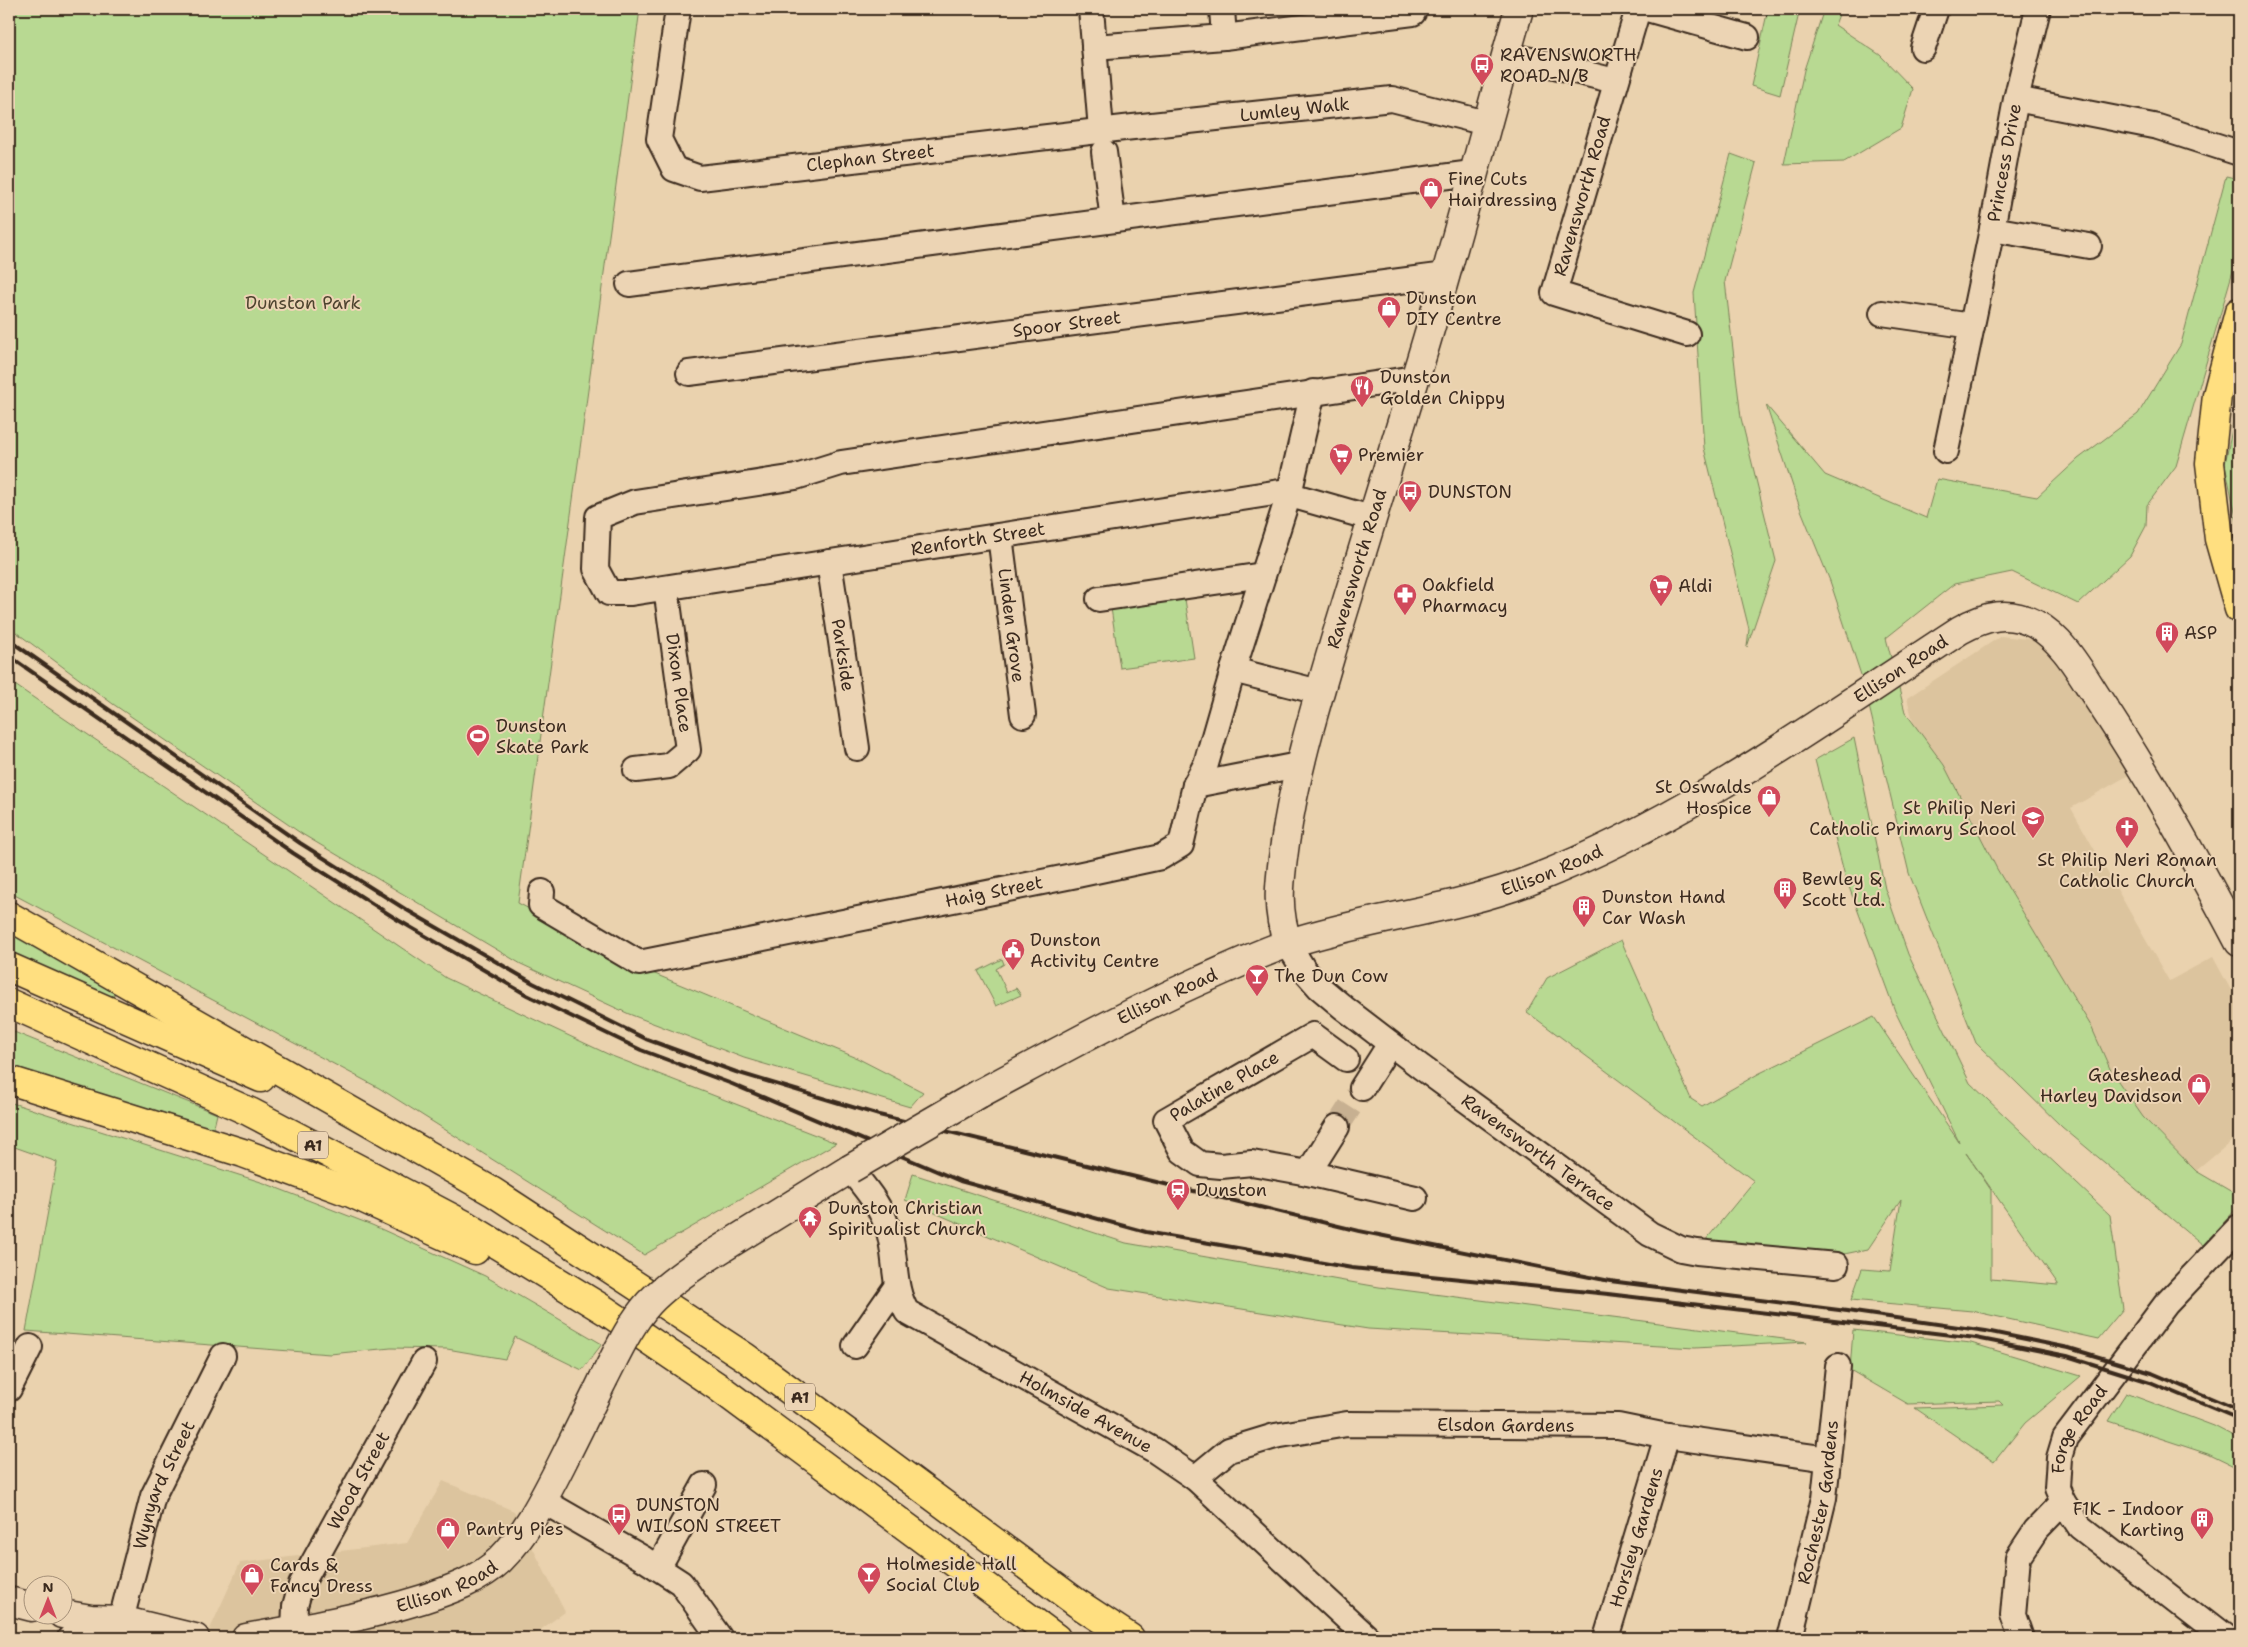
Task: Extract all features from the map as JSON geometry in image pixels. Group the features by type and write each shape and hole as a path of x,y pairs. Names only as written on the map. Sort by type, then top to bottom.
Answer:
{"main road":[{"path":"2239,312 2217,395 2210,462 2219,539 2239,609"},
{"path":"9,916 493,1192"},
{"name":"A1","path":"9,967 250,1072 493,1192 745,1357 1124,1638"},
{"name":"A1","path":"9,1003 250,1112 465,1225 606,1311 718,1388 1056,1638"},
{"path":"9,1080 243,1153 351,1192 606,1311"},
{"path":"1096,1616 1130,1638"}],"street":[{"name":"Clephan Street","path":"678,9 658,139 674,169 700,178 1102,141"},
{"path":"1091,9 1102,141 1113,220"},
{"path":"1222,9 1224,37"},
{"name":"Ravensworth Road","path":"1288,944 1282,926 1279,892 1290,808 1298,765 1371,518 1416,378 1519,9"},
{"name":"Ravensworth Road","path":"1638,9 1554,293 1687,334"},
{"path":"1647,9 1747,37"},
{"path":"1923,48 1936,9"},
{"path":"2016,99 2036,9"},
{"path":"1094,46 1224,37 1413,13"},
{"path":"1506,54 1616,81"},
{"name":"Lumley Walk","path":"1102,141 1392,99 1486,123"},
{"name":"Princess Drive","path":"1946,451 1992,229 2016,99 2158,127 2239,152"},
{"path":"629,284 1472,173"},
{"path":"1992,229 2089,246"},
{"name":"Spoor Street","path":"689,374 1446,275"},
{"path":"1882,313 1972,326"},
{"path":"1313,392 1416,378"},
{"name":"Haig Street","path":"542,892 540,905 639,963 1067,877 1161,856 1181,845 1195,785 1206,764 1238,671 1263,575 1289,494 1313,392"},
{"name":"Renforth Street","path":"1313,392 842,463 796,477 635,502 598,517 596,569 609,593 631,593 1280,492 1371,518"},
{"name":"Linden Grove","path":"1000,536 1023,715"},
{"name":"Parkside","path":"829,562 857,748"},
{"path":"1099,600 1263,575"},
{"name":"Dixon Place","path":"636,770 669,766 688,750 666,588"},
{"name":"Ellison Road","path":"246,1638 356,1619 455,1588 478,1576 499,1561 526,1530 622,1344 649,1303 687,1271 708,1257 979,1094 1142,1007 1240,962 1320,934 1476,898 1534,880 1574,862 1698,799 1960,630 1983,618 2002,615 2026,620 2046,632 2066,653 2119,730 2194,859 2239,942"},
{"path":"1238,671 1319,692"},
{"path":"1195,785 1298,765"},
{"name":"Ravensworth Terrace","path":"1288,944 1304,970 1318,987 1390,1044 1650,1234 1665,1243 1681,1250 1836,1265"},
{"name":"Palatine Place","path":"1346,1059 1313,1035 1166,1120 1182,1151 1200,1164 1222,1166 1252,1163 1308,1173 1415,1198"},
{"path":"1362,1088 1390,1044"},
{"path":"1308,1173 1337,1127"},
{"name":"Holmside Avenue","path":"850,1170 880,1209 889,1232 894,1255 896,1286 900,1300 907,1312 1154,1450 1195,1478 1368,1638"},
{"name":"Forge Road","path":"2223,1638 2080,1527 2063,1502 2057,1488 2059,1458 2065,1438 2166,1304 2239,1227"},
{"path":"854,1346 896,1286"},
{"path":"9,1389 30,1347"},
{"name":"Wynyard Street","path":"121,1620 153,1496 223,1356"},
{"name":"Wood Street","path":"294,1630 296,1606 301,1585 424,1362"},
{"name":"Rochester Gardens","path":"1790,1638 1824,1498 1838,1366"},
{"name":"Elsdon Gardens","path":"1195,1478 1229,1450 1275,1436 1347,1424 1618,1426 1667,1436 1828,1459"},
{"name":"Horsley Gardens","path":"1606,1638 1667,1436"},
{"path":"658,1568 704,1485"},
{"path":"542,1501 681,1583 720,1638"},
{"path":"2021,1638 2013,1615 2018,1557 2036,1530 2063,1502"},
{"path":"9,1601 22,1604"},
{"path":"72,1616 91,1619 121,1620 189,1638"},
{"path":"70,1638 91,1619"}],"shaded area":[{"name":"St Philip Neri Catholic Primary School","path":"2001,636 2036,640 2064,669 2129,775 2071,808 2169,981 2213,957 2239,1005 2239,1135 2196,1171 2143,1117 2111,1071 2091,1026 1916,733 1907,698"},
{"path":"443,1481 514,1511 565,1612 529,1638 206,1638 240,1563 407,1543"}],"green space":[{"name":"Dunston Park","path":"9,9 640,9 518,903 650,972 857,1058 923,1092 910,1107 744,1058 629,1014 521,964 302,834 113,704 9,627"},
{"path":"1768,9 1800,9 1780,95 1751,86"},
{"path":"1824,9 1841,9 1835,25 1880,55 1913,89 1901,128 1844,162 1784,164 1804,70"},
{"path":"1731,154 1756,163 1725,281 1741,418 1776,561 1747,647 1749,629 1704,448 1694,293"},
{"path":"2226,176 2239,179 2239,250 2176,466 2147,505 2146,526 2130,556 2078,604 2012,572 1954,584 1886,638 1905,712 1944,765 1997,869 2091,1026 2111,1071 2143,1117 2196,1171 2239,1196 2239,1206 2203,1245 2062,1127 1976,1043 1909,873 1863,681 1830,581 1799,505 1766,405 1825,475 1926,518 1937,479 2037,497 2078,459 2138,414 2181,344"},
{"path":"2239,395 2239,532 2225,464"},
{"path":"1185,599 1194,658 1120,668 1111,608"},
{"path":"9,681 446,978 612,1056 836,1143 644,1255 379,1088 9,892"},
{"path":"1854,738 1885,889 1908,954 1970,1083 2110,1215 2123,1309 2098,1339 1972,1311 1851,1300 1862,1269 1890,1271 1901,1200 1868,1249 1835,1256 1705,1241 1754,1181 1527,1012 1547,978 1621,940 1691,1099 1702,1106 1758,1074 1874,1017 1959,1142 1895,1011 1845,876 1815,760","holes":["1966,1153 2058,1284 1991,1279 1991,1190"]},
{"path":"9,930 116,986 113,999 9,954"},
{"path":"1002,959 1004,964 996,969 1007,992 1016,988 1021,995 996,1006 978,971"},
{"path":"9,1030 217,1114 213,1131 9,1067"},
{"path":"9,1102 264,1183 372,1225 485,1276 602,1344 582,1370 515,1337 505,1359 447,1349 391,1348 330,1354 26,1331 57,1162 9,1145"},
{"path":"913,1174 1126,1243 1379,1287 1807,1342 1695,1348 1368,1329 1109,1288 905,1200"},
{"path":"1853,1330 1971,1343 2081,1376 2025,1423 1994,1462 1915,1408 2003,1405 1999,1401 1908,1404 1850,1370"},
{"path":"2126,1393 2214,1426 2239,1439 2239,1469 2208,1454 2108,1421"}],"tunnel":[{"path":"1337,1127 1362,1088"}],"railway":[{"path":"9,640 300,843 405,909 533,983 646,1039 736,1072 879,1115 1359,1231 1610,1281 1847,1311 1986,1331 2069,1348 2152,1373 2239,1410"},
{"path":"9,656 293,853 398,920 527,995 641,1050 732,1084 960,1181 1146,1232 1352,1268 1608,1294 1976,1338 2067,1356 2150,1382 2239,1419"}],"place":[{"name":"RAVENSWORTH ROAD-N/B","path":"1482,86"},
{"name":"Fine Cuts Hairdressing","path":"1431,210"},
{"name":"Dunston DIY Centre","path":"1389,329"},
{"name":"Dunston Golden Chippy","path":"1362,408"},
{"name":"Premier","path":"1341,476"},
{"name":"DUNSTON","path":"1410,513"},
{"name":"Aldi","path":"1661,607"},
{"name":"Oakfield Pharmacy","path":"1405,616"},
{"name":"ASP","path":"2167,654"},
{"name":"Dunston Skate Park","path":"478,757"},
{"name":"St Oswalds Hospice","path":"1769,818"},
{"name":"St Philip Neri Catholic Primary School","path":"2033,839"},
{"name":"St Philip Neri Roman Catholic Church","path":"2127,849"},
{"name":"Bewley & Scott Ltd.","path":"1785,910"},
{"name":"Dunston Hand Car Wash","path":"1584,928"},
{"name":"Dunston Activity Centre","path":"1013,971"},
{"name":"The Dun Cow","path":"1257,997"},
{"name":"Gateshead Harley Davidson","path":"2199,1106"},
{"name":"Dunston","path":"1178,1211"},
{"name":"Dunston Christian Spiritualist Church","path":"810,1239"},
{"name":"DUNSTON WILSON STREET","path":"619,1536"},
{"name":"F1K - Indoor Karting","path":"2202,1540"},
{"name":"Pantry Pies","path":"448,1550"},
{"name":"Holmeside Hall Social Club","path":"869,1595"},
{"name":"Cards & Fancy Dress","path":"252,1596"}]}
